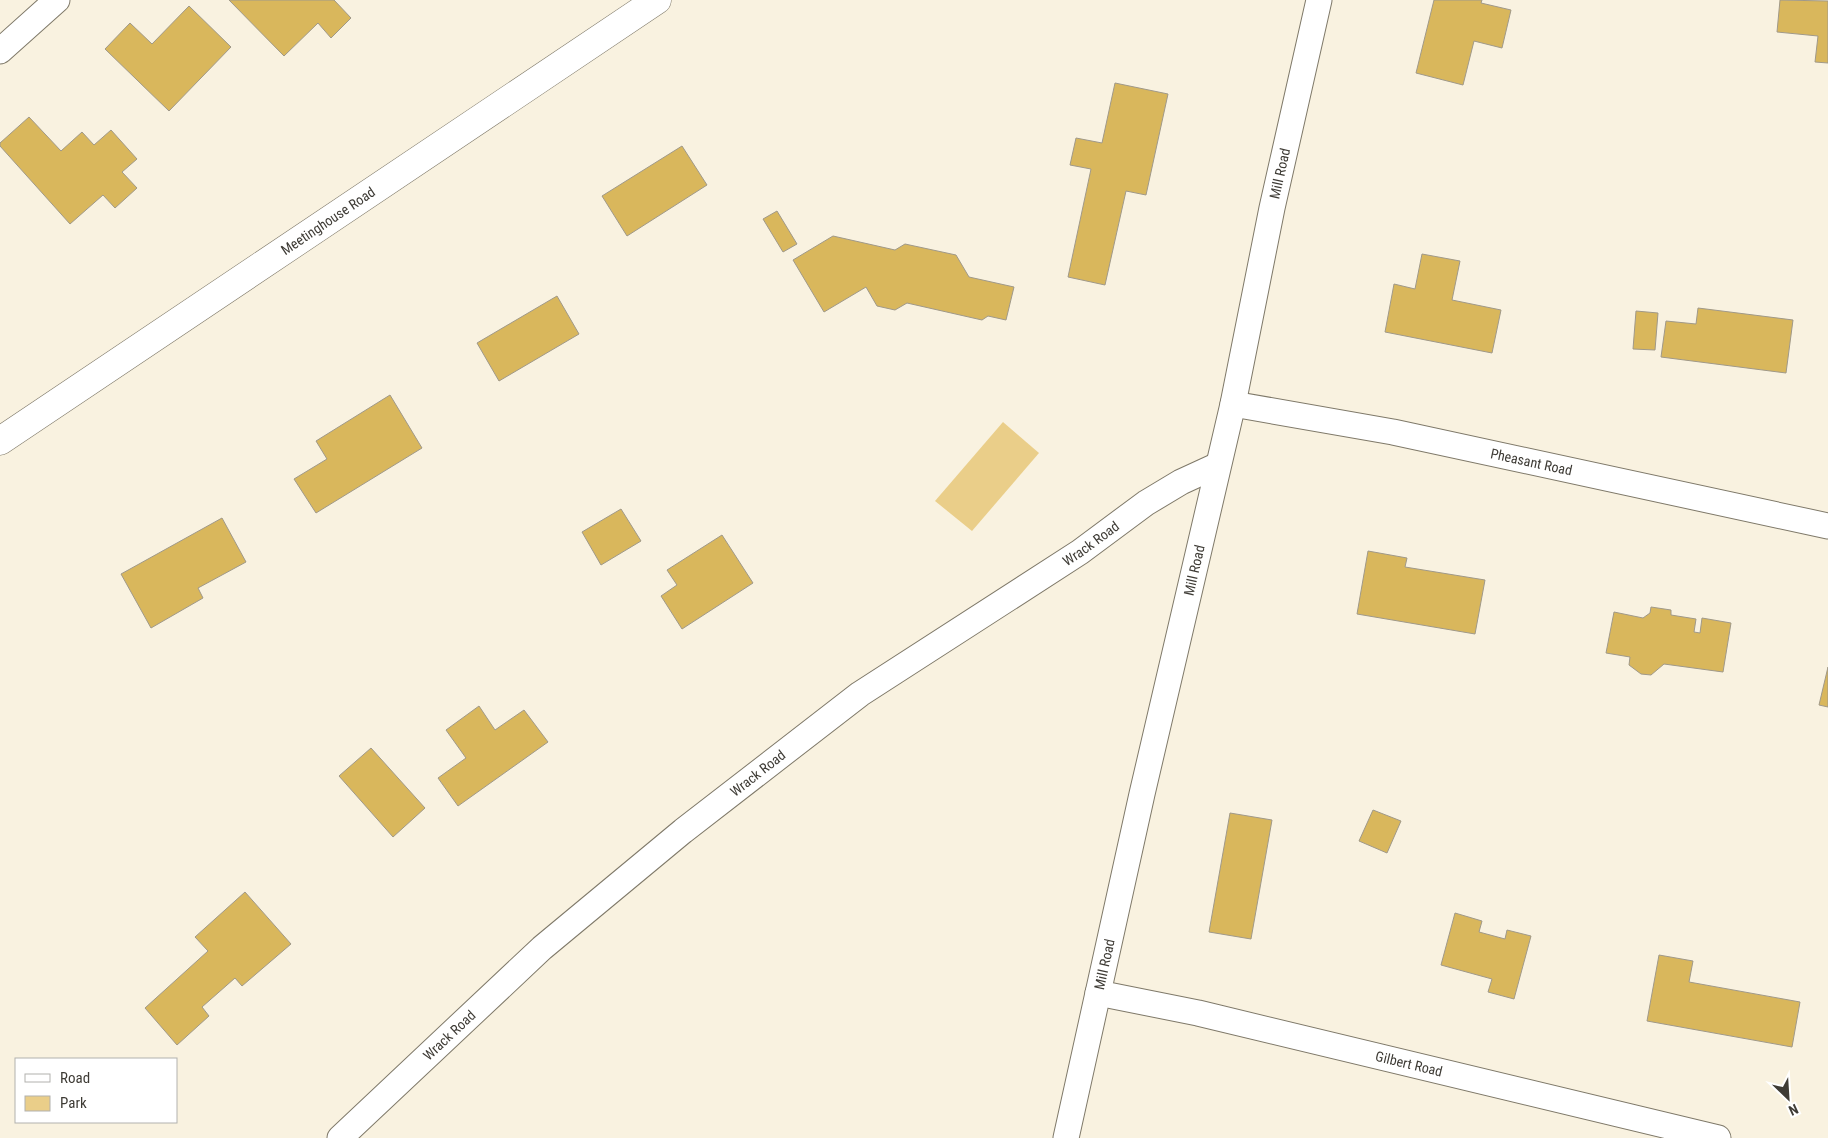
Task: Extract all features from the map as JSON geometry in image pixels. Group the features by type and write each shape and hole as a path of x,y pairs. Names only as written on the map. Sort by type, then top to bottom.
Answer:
{"street":[{"path":"0,51 57,0"},
{"name":"Meetinghouse Road","path":"0,441 657,0"},
{"name":"Mill Road","path":"1066,1138 1142,794 1233,404 1272,208 1319,0"},
{"name":"Pheasant Road","path":"1233,404 1393,432 1828,526"},
{"name":"Wrack Road","path":"340,1138 542,948 683,831 852,700 1080,552 1146,503 1181,482 1218,465"},
{"name":"Gilbert Road","path":"1098,993 1208,1016 1718,1138"}],"green space":[{"path":"1003,422 1039,453 972,531 935,501"}],"building":[{"path":"229,0 334,0 351,18 331,38 318,23 284,56"},
{"path":"1434,0 1482,0 1481,3 1511,10 1502,48 1474,41 1463,85 1416,73"},
{"path":"1780,0 1828,1 1828,63 1815,62 1818,36 1777,32"},
{"path":"189,6 231,47 169,111 105,49 130,23 152,44"},
{"path":"1115,83 1168,94 1146,195 1126,191 1105,285 1068,277 1091,169 1070,165 1076,138 1102,143"},
{"path":"29,117 61,151 82,132 94,145 111,130 137,159 122,172 137,188 115,208 103,195 70,224 0,146 0,143"},
{"path":"682,146 707,185 627,236 602,196"},
{"path":"777,211 797,244 783,252 763,219"},
{"path":"833,236 895,250 905,244 956,255 969,277 1014,287 1006,320 988,316 982,320 907,303 895,310 877,306 866,287 824,312 793,260"},
{"path":"1422,254 1460,261 1452,300 1501,310 1492,353 1385,332 1394,284 1415,289"},
{"path":"557,296 579,334 499,381 477,343"},
{"path":"1698,308 1793,320 1786,373 1661,357 1666,321 1696,324"},
{"path":"1636,311 1658,313 1655,350 1633,349"},
{"path":"390,395 422,448 316,513 294,479 327,459 316,441"},
{"path":"621,509 641,541 601,565 582,532"},
{"path":"222,518 246,562 198,588 203,598 151,628 121,574"},
{"path":"722,535 753,583 682,629 661,596 677,585 667,570"},
{"path":"1368,551 1407,558 1405,567 1485,580 1475,634 1357,614"},
{"path":"1651,607 1671,610 1671,615 1696,619 1694,632 1700,633 1702,618 1731,623 1723,672 1664,664 1651,675 1641,674 1629,665 1630,657 1606,653 1614,612 1643,618 1650,613"},
{"path":"1828,667 1828,707 1819,705"},
{"path":"479,706 495,730 524,710 548,742 458,806 438,778 466,758 446,730"},
{"path":"371,748 425,808 393,837 339,776"},
{"path":"1373,810 1401,821 1387,853 1359,841"},
{"path":"1230,813 1272,820 1251,939 1209,932"},
{"path":"245,892 291,944 242,986 235,978 202,1007 209,1016 177,1045 145,1008 208,951 195,937"},
{"path":"1455,913 1482,921 1479,932 1505,939 1507,930 1531,936 1514,999 1488,992 1492,979 1441,965"},
{"path":"1659,955 1693,961 1689,982 1800,1002 1792,1047 1647,1021"}]}
